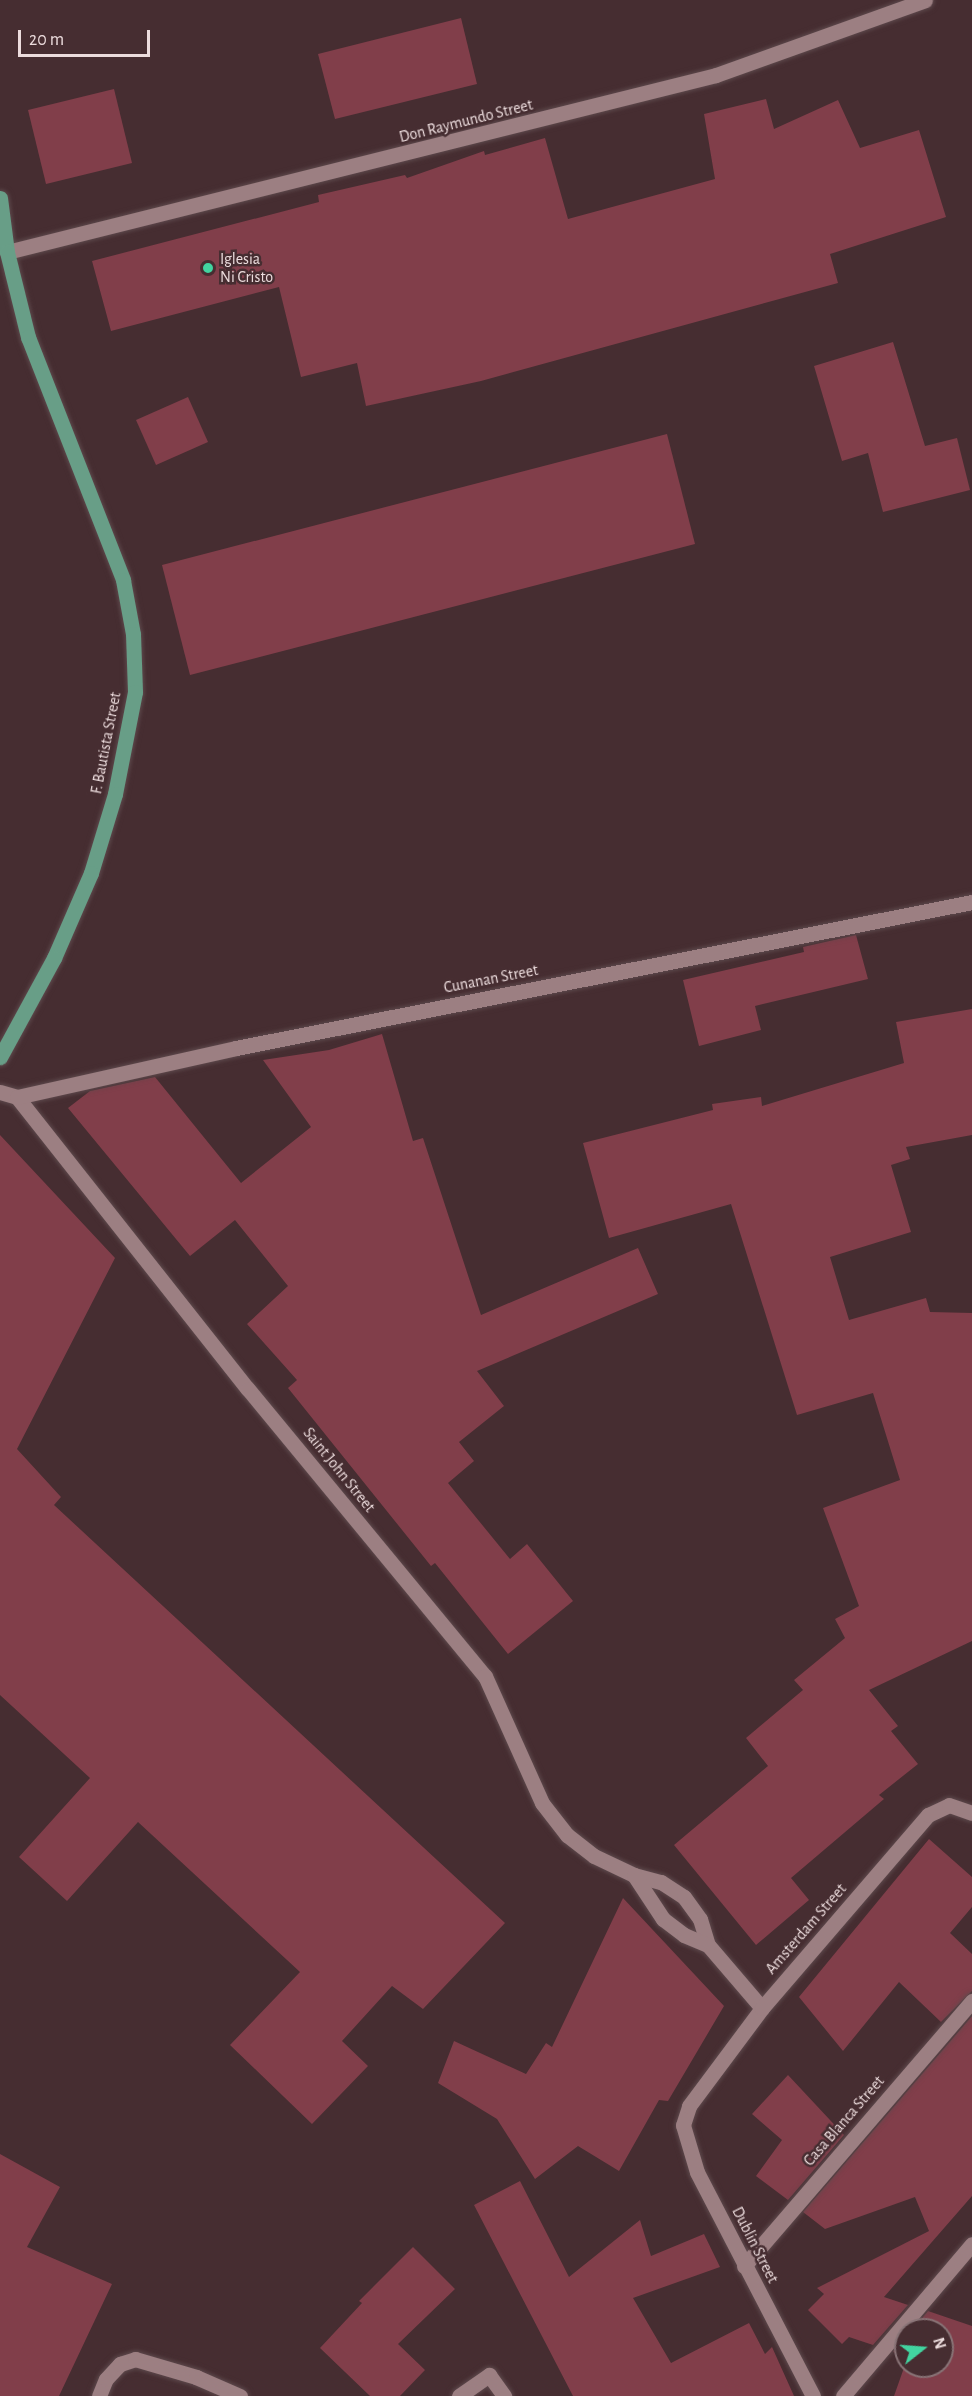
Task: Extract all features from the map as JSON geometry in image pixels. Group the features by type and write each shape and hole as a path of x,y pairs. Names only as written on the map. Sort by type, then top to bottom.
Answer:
{"main road":[{"name":"F. Bautista Street","path":"0,198 7,252 28,337 123,580 133,634 135,692 115,794 91,873 54,958 0,1057"}],"street":[{"name":"Don Raymundo Street","path":"7,252 716,75 925,0"},
{"name":"Cunanan Street","path":"17,1097 236,1048 972,902"},
{"path":"0,1092 17,1097"},
{"name":"Saint John Street","path":"17,1097 248,1389 485,1676 542,1803 567,1835 594,1856 634,1875 661,1882 684,1897 700,1918 708,1945 762,2008"},
{"name":"Amsterdam Street","path":"689,2106 762,2008 928,1815 949,1805 971,1812"},
{"name":"Saint John Street","path":"634,1875 663,1919 684,1935 708,1945"},
{"name":"Casa Blanca Street","path":"744,2266 972,2001"},
{"name":"Dublin Street","path":"689,2106 683,2125 687,2150 744,2266 813,2396"},
{"path":"843,2396 972,2244"},
{"path":"99,2396 106,2379 120,2364 135,2359 196,2376 240,2396"},
{"path":"459,2396 489,2375 504,2396"}],"building":[{"path":"461,18 477,84 335,119 318,54"},
{"path":"114,89 132,163 46,184 28,110"},
{"path":"766,99 774,129 838,100 860,148 919,130 946,217 830,254 838,283 481,381 366,406 357,363 301,377 279,287 111,331 92,261 319,202 318,195 405,175 407,178 484,151 485,155 545,138 568,219 715,179 704,114"},
{"path":"893,342 925,446 957,438 970,490 883,512 868,453 842,461 814,366"},
{"path":"188,397 208,442 156,465 136,420"},
{"path":"667,434 695,544 190,675 162,565"},
{"path":"856,935 868,979 755,1006 761,1030 699,1046 683,980 804,952 803,947"},
{"path":"972,1009 972,1135 906,1147 910,1159 891,1165 911,1232 830,1257 849,1320 926,1298 930,1312 972,1313 972,1641 869,1690 898,1726 891,1731 918,1764 879,1795 884,1799 791,1878 809,1900 756,1945 674,1845 768,1766 746,1738 803,1690 794,1680 845,1638 835,1619 859,1606 823,1508 900,1480 873,1393 797,1415 731,1204 609,1238 583,1143 713,1110 712,1104 761,1097 762,1106 904,1063 896,1022"},
{"path":"382,1034 413,1141 423,1138 481,1315 638,1248 658,1294 477,1371 504,1406 459,1442 474,1461 448,1483 510,1559 527,1544 573,1601 508,1654 435,1563 431,1566 288,1388 297,1380 247,1324 288,1286 235,1220 190,1256 68,1108 90,1091 155,1077 241,1183 311,1127 263,1060 329,1050"},
{"path":"0,1135 115,1258 17,1449 61,1497 54,1505 505,1923 423,2009 392,1986 342,2041 368,2066 312,2124 230,2045 300,1972 138,1822 67,1901 19,1857 90,1778 0,1695"},
{"path":"929,1839 972,1877 972,1907 950,1933 972,1954 972,1991 941,2022 899,1982 843,2051 799,1997"},
{"path":"623,1898 724,2006 668,2101 659,2100 619,2171 578,2146 535,2179 497,2119 438,2083 454,2041 526,2074 546,2043 552,2047"},
{"path":"972,2016 972,2196 884,2297 908,2305 894,2318 894,2321 873,2345 849,2337 842,2344 808,2310 824,2294 817,2288 929,2231 915,2197 825,2229 803,2212"},
{"path":"788,2075 844,2135 788,2200 756,2176 782,2140 752,2114"},
{"path":"0,2154 60,2187 27,2247 112,2284 59,2396 0,2396"},
{"path":"520,2181 569,2277 640,2220 651,2256 704,2234 720,2267 633,2298 671,2363 749,2323 765,2354 772,2347 794,2396 573,2396 474,2205"},
{"path":"413,2247 455,2289 398,2344 425,2370 400,2396 370,2396 320,2348 362,2303 359,2301"},
{"path":"928,2311 949,2318 922,2318"},
{"path":"954,2320 972,2326 972,2396 894,2396 900,2378 954,2378"}],"place":[{"name":"Iglesia Ni Cristo","path":"208,268"}]}
